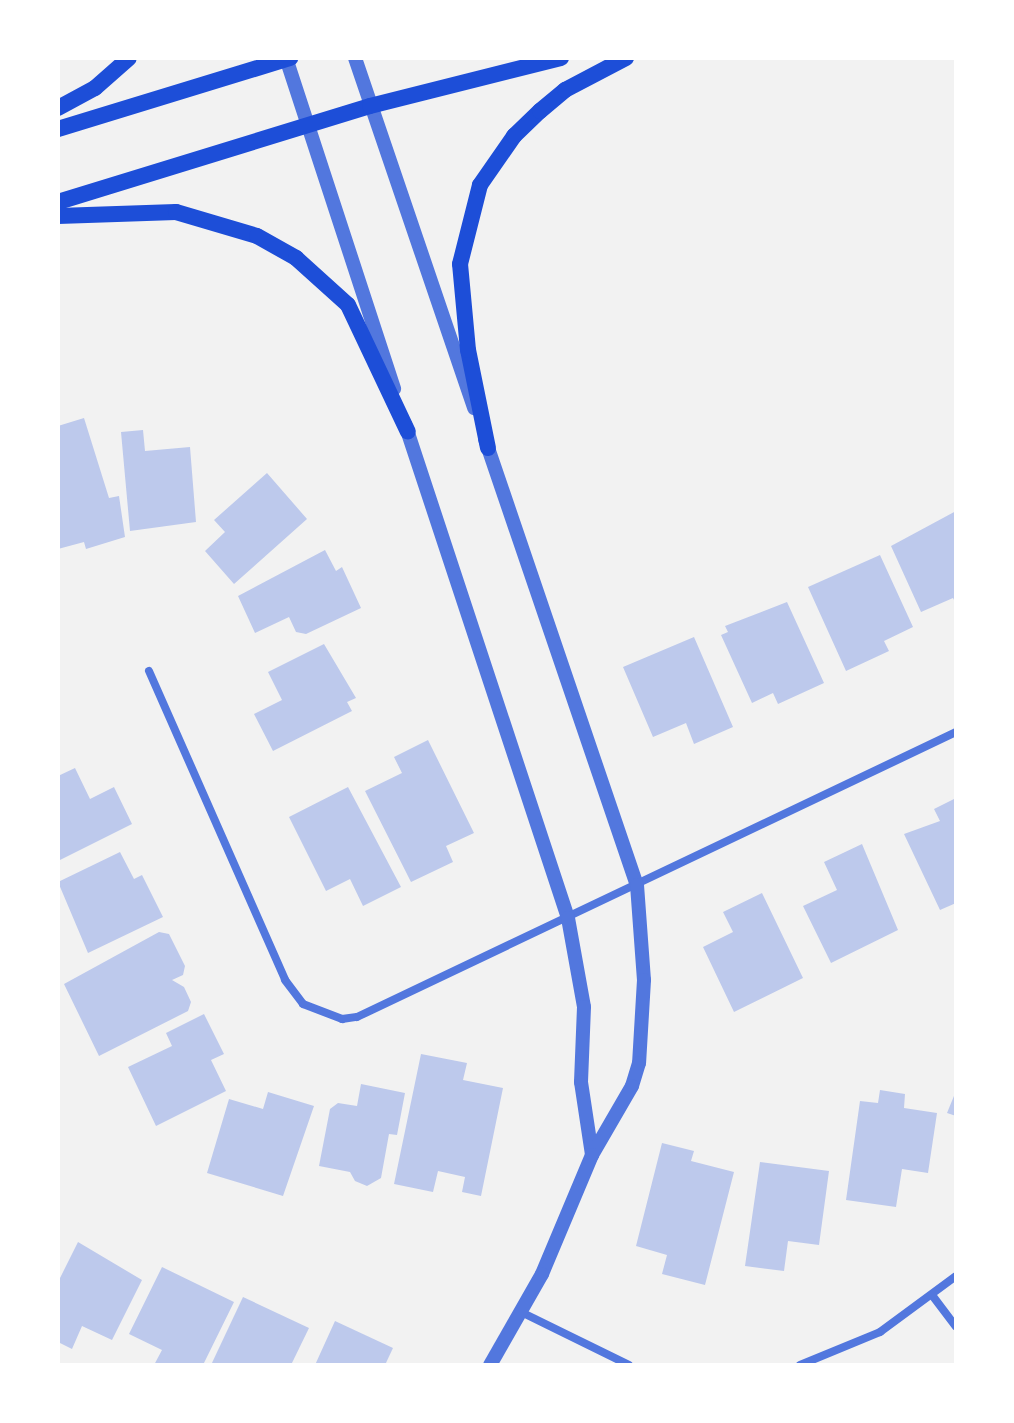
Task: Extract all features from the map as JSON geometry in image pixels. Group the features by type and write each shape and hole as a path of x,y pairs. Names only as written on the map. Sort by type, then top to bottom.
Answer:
{"main road":[{"path":"58,108 95,88 129,58"},
{"path":"58,129 288,58"},
{"path":"58,202 370,106 561,58"},
{"path":"488,448 468,350 460,264 480,185 514,136 540,111 565,90 626,58"},
{"path":"58,216 176,212 257,236 296,258 348,305 408,432"}],"street":[{"path":"288,58 568,918 584,1007 581,1082 592,1155"},
{"path":"355,58 637,885 644,958 639,1063 623,1104 592,1155 562,1232 490,1365"},
{"path":"149,671 285,980 303,1004 329,1017 357,1017 956,732"},
{"path":"800,1365 880,1332 956,1276"},
{"path":"932,1295 956,1327"},
{"path":"521,1312 629,1365"}],"building":[{"path":"84,418 109,498 119,496 125,537 86,549 84,542 58,549 58,426"},
{"path":"143,430 145,451 190,447 196,522 130,531 121,432"},
{"path":"267,473 307,519 234,584 205,551 225,532 214,520"},
{"path":"956,511 956,604 953,598 921,612 891,546"},
{"path":"325,550 336,571 342,567 361,608 306,634 296,632 289,617 255,633 238,596"},
{"path":"880,555 913,627 884,641 889,651 846,671 808,587"},
{"path":"787,602 824,683 778,704 773,693 752,703 721,635 728,632 725,626"},
{"path":"694,637 733,727 694,744 686,723 653,737 623,667"},
{"path":"324,644 356,698 347,702 352,711 273,751 254,714 282,700 268,672"},
{"path":"428,740 474,833 446,846 453,862 411,882 365,791 402,773 394,757"},
{"path":"75,768 90,799 114,787 132,824 58,861 58,776"},
{"path":"348,787 401,887 363,906 350,879 326,891 289,817"},
{"path":"956,798 956,903 940,910 904,834 940,821 934,809"},
{"path":"862,844 898,930 831,963 803,906 837,890 824,862"},
{"path":"120,852 134,879 142,875 163,917 88,953 58,882"},
{"path":"762,893 803,978 734,1012 703,947 733,932 723,912"},
{"path":"159,932 169,934 185,966 183,975 172,980 184,987 191,1002 188,1011 99,1056 64,984"},
{"path":"204,1014 224,1054 211,1060 226,1091 156,1126 128,1067 172,1046 166,1033"},
{"path":"421,1054 467,1063 463,1080 503,1088 481,1196 462,1192 465,1177 438,1171 433,1192 394,1184"},
{"path":"361,1084 405,1093 397,1135 389,1134 381,1178 367,1186 355,1181 350,1172 319,1166 330,1109 338,1103 357,1106"},
{"path":"880,1090 905,1094 904,1108 937,1113 928,1173 902,1169 896,1207 846,1200 860,1101 878,1103"},
{"path":"956,1091 956,1116 947,1113"},
{"path":"268,1092 314,1106 283,1196 207,1173 229,1099 263,1109"},
{"path":"662,1143 694,1151 691,1161 734,1172 705,1285 662,1274 667,1255 636,1246"},
{"path":"760,1162 829,1171 819,1245 788,1241 784,1271 745,1266"},
{"path":"78,1242 142,1280 112,1340 82,1326 72,1349 58,1342 58,1282"},
{"path":"162,1267 234,1302 203,1365 154,1365 162,1350 129,1334"},
{"path":"243,1297 309,1328 291,1365 211,1365"},
{"path":"335,1321 393,1348 385,1365 315,1365"}]}
